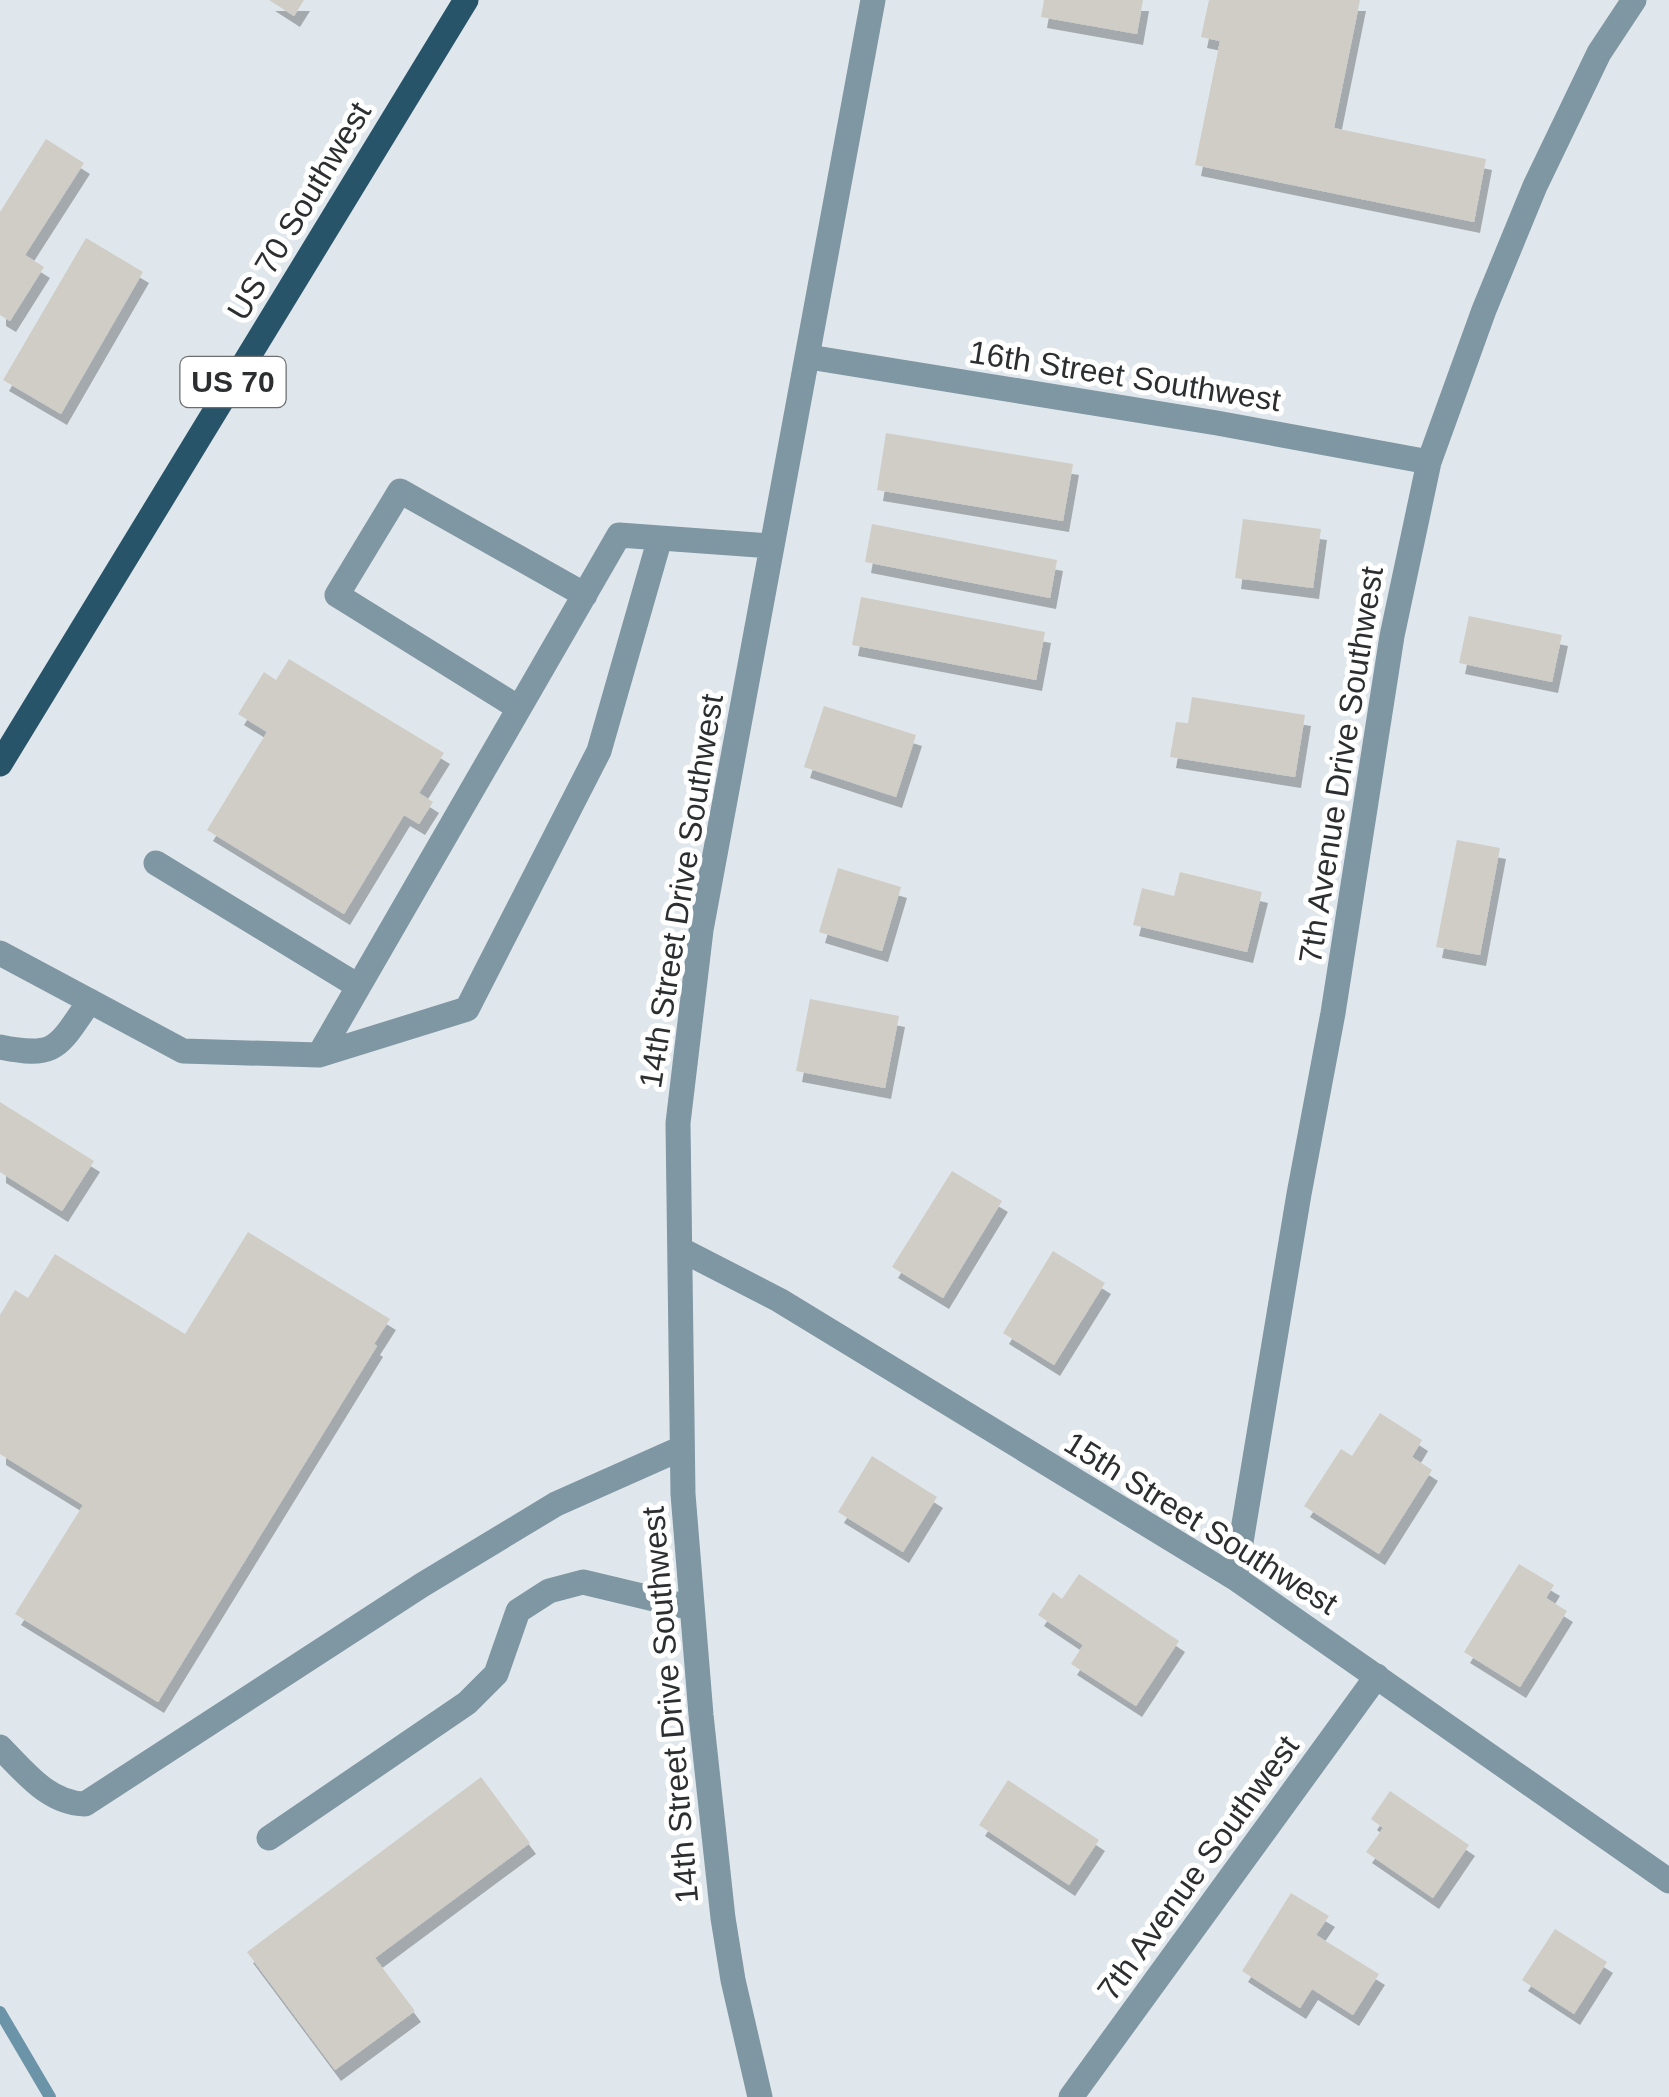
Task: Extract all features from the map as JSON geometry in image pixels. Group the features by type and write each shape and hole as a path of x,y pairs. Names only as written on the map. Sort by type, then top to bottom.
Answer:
{"main road":[{"name":"US 70 Southwest","path":"0,764 466,0"}],"street":[{"name":"14th Street Drive Southwest","path":"760,2097 723,1918 682,1494 678,1123 701,930 873,0"},
{"name":"7th Avenue Drive Southwest","path":"1235,1578 1298,1194 1333,1014 1392,636 1429,462 1484,310 1535,186 1599,53 1634,0"},
{"name":"16th Street Southwest","path":"809,357 1217,423 1429,462"},
{"path":"519,708 337,596 400,492 585,595"},
{"path":"318,1054 619,534 772,546"},
{"path":"0,953 183,1051 318,1054 467,1008 599,751 660,538"},
{"path":"156,863 358,986"},
{"path":"0,1047 47,1052 62,1040 90,1001"},
{"name":"15th Street Southwest","path":"680,1249 778,1300 1235,1578 1669,1881"},
{"path":"0,1747 45,1791 66,1804 85,1804 422,1585 556,1504 682,1448"},
{"path":"270,1838 467,1703 496,1674 518,1612 548,1591 583,1582 692,1608"},
{"name":"7th Avenue Southwest","path":"1071,2097 1377,1676"}],"building":[{"path":"269,0 304,0 294,16"},
{"path":"1044,0 1143,0 1137,34 1041,17"},
{"path":"1209,0 1360,0 1334,128 1486,159 1474,222 1195,165 1220,41 1201,37"},
{"path":"46,139 84,163 25,255 44,267 10,321 0,315 0,212"},
{"path":"86,238 143,272 61,414 3,380"},
{"path":"886,433 1073,464 1063,521 877,490"},
{"path":"1243,519 1321,529 1313,588 1235,578"},
{"path":"872,524 1057,560 1050,598 865,562"},
{"path":"861,597 1045,632 1036,680 852,645"},
{"path":"1469,616 1562,635 1552,682 1459,663"},
{"path":"289,659 444,753 419,793 433,802 419,824 404,815 344,914 207,830 267,732 238,714 264,672 276,680"},
{"path":"1192,697 1305,715 1295,777 1170,757 1176,722 1188,723"},
{"path":"824,706 916,735 896,797 804,767"},
{"path":"1457,840 1500,848 1480,955 1436,947"},
{"path":"838,868 901,887 882,951 819,932"},
{"path":"1180,872 1262,892 1247,952 1133,925 1142,888 1174,896"},
{"path":"810,999 899,1016 885,1088 796,1071"},
{"path":"0,1102 94,1161 62,1211 0,1172"},
{"path":"952,1171 1002,1201 943,1298 892,1267"},
{"path":"248,1232 390,1319 158,1702 15,1614 83,1505 0,1454 0,1315 15,1290 28,1298 55,1254 185,1334"},
{"path":"1053,1251 1105,1283 1054,1365 1003,1333"},
{"path":"1380,1413 1422,1440 1412,1457 1432,1470 1379,1554 1304,1506 1341,1449 1352,1456"},
{"path":"872,1456 937,1497 903,1552 838,1512"},
{"path":"1519,1564 1554,1585 1546,1598 1567,1611 1520,1687 1464,1652"},
{"path":"1079,1574 1179,1641 1136,1706 1071,1664 1083,1645 1038,1615 1053,1592 1062,1599"},
{"path":"481,1777 530,1843 375,1958 415,2011 335,2070 247,1952"},
{"path":"1008,1780 1099,1840 1069,1885 979,1825"},
{"path":"1390,1791 1469,1845 1433,1898 1366,1852 1383,1828 1371,1819"},
{"path":"1291,1893 1329,1916 1316,1935 1379,1974 1353,2015 1312,1989 1300,2008 1242,1971"},
{"path":"1555,1929 1607,1962 1574,2014 1522,1980"}],"waterway":[{"path":"0,2012 50,2097"}]}
